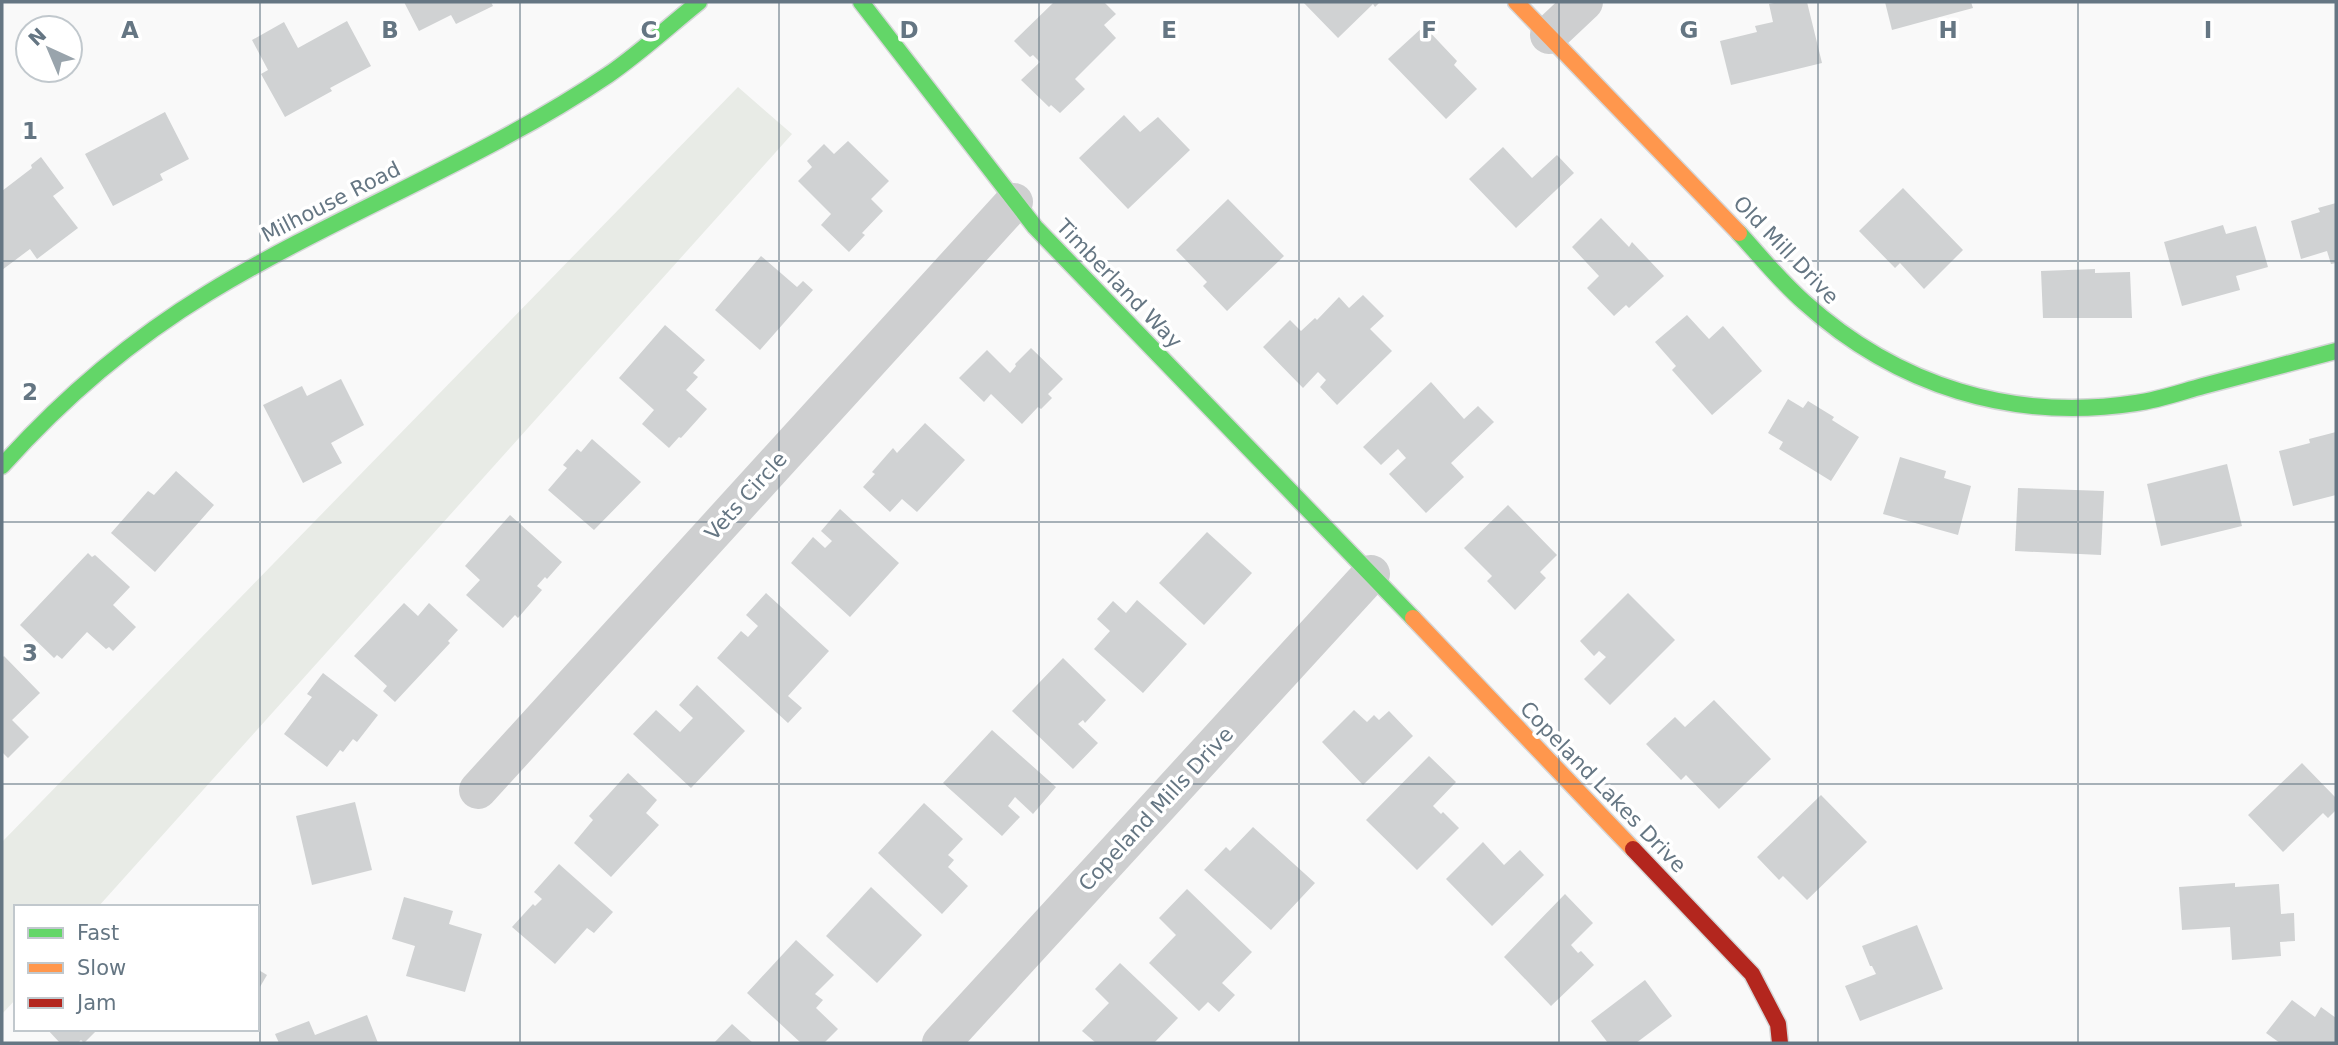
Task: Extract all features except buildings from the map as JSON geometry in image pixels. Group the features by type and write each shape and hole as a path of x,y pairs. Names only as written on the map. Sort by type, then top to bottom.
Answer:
{"street":[{"name":"Milhouse Road","path":"2,466 31,434 121,352 206,294 266,259 522,127 609,74 699,2"},
{"name":"Timberland Way","path":"861,2 1035,228 1371,574"},
{"name":"Old Mill Drive","path":"1516,2 1734,226 1804,303 1869,352 1914,376 1945,388 2009,405 2106,408 2139,403 2336,351"},
{"path":"1549,35 1584,2"},
{"name":"Vets Circle","path":"478,790 1014,202"},
{"name":"Copeland Mills Drive","path":"941,1043 1371,574"},
{"name":"Copeland Lakes Drive","path":"1371,574 1752,974 1778,1024 1780,1043"}],"shaded area":[{"path":"738,87 792,134 100,905 14,905 14,1001 2,1014 2,842"}],"traffic: fast":[{"path":"2,466 73,394 152,330 180,311 257,264 511,134 560,106 620,67 699,2"},
{"path":"861,2 1035,227 1413,618"},
{"path":"1739,233 1804,302 1840,331 1878,356 1917,376 2001,402 2090,408 2136,403 2336,351"}],"traffic: slow":[{"path":"1516,2 1739,233"},
{"path":"1413,618 1633,849"}],"traffic: jam":[{"path":"1633,849 1752,974 1778,1024 1780,1043"}]}
